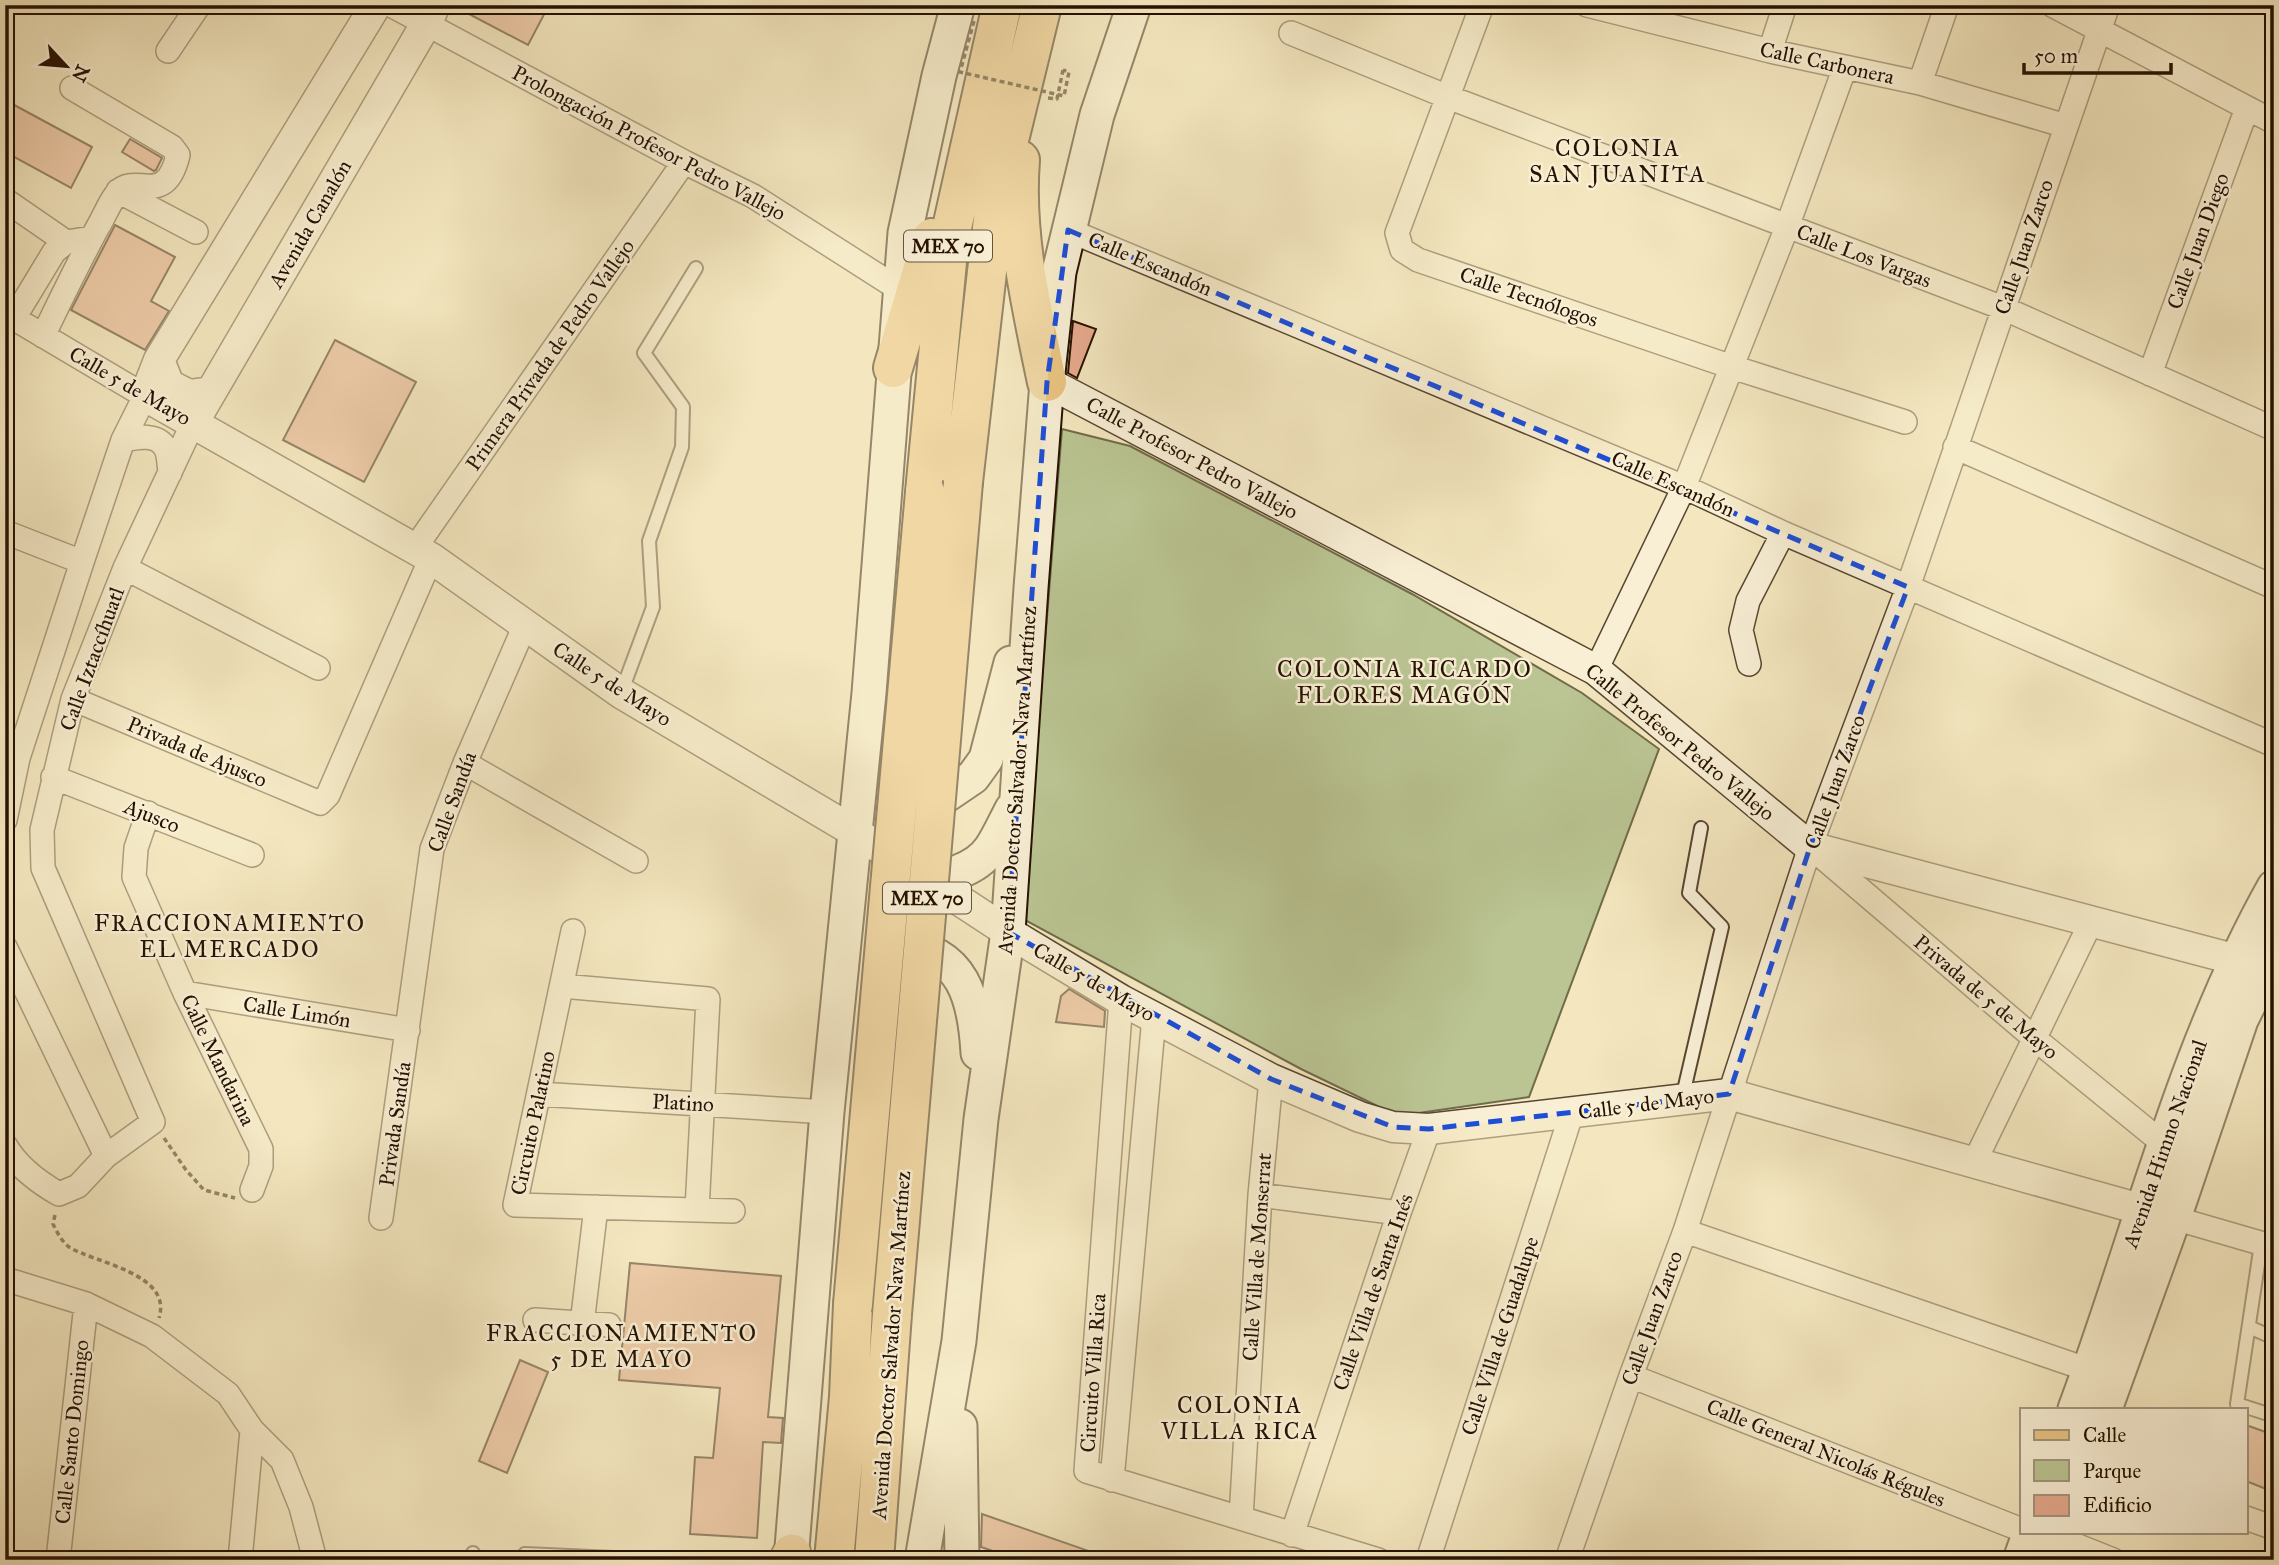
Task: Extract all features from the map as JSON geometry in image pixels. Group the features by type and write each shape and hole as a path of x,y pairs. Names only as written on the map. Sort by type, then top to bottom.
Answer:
{"highway":[{"name":"Avenida Doctor Salvador Nava Martínez","path":"874,1560 892,1314 963,482 996,193 1046,63 1042,5"},
{"name":"Avenida Doctor Salvador Nava Martínez","path":"834,1560 849,1397 853,1304 925,492 971,13"},
{"path":"893,368 971,13"},
{"path":"1046,63 1019,176 1024,268 1047,382"},
{"path":"797,1558 849,1397"},
{"path":"886,1418 896,1560"}],"main road":[{"name":"Avenida Doctor Salvador Nava Martínez","path":"922,1560 959,1341 981,1119 1008,932 1031,588 1047,382 1059,272 1097,115 1134,5"},
{"path":"797,1558 827,1112 869,693 905,233 971,13"},
{"path":"869,693 883,753 894,780 908,791 931,799 956,790 973,777 986,760 1031,588"},
{"path":"845,933 859,902 882,887 940,878 980,860 990,849 1018,798"},
{"name":"Avenida Himno Nacional","path":"2105,1408 2262,963 2274,887"},
{"path":"836,1022 841,993 858,958 876,948 903,946 935,955 951,966 973,1004 981,1119"},
{"name":"Avenida Himno Nacional","path":"2075,1408 2164,1144 2209,1020 2262,963"},
{"path":"959,1341 961,1560"}],"street":[{"path":"168,51 199,5"},
{"path":"145,396 159,360 376,5"},
{"name":"Prolongación Profesor Pedro Vallejo","path":"391,5 431,15 684,162 753,195 902,291"},
{"name":"Calle Tecnólogos","path":"1482,5 1397,233 1402,250 1418,260 1732,367 1905,422"},
{"name":"Calle Carbonera","path":"1587,5 1632,11 1770,51 1920,83 2066,126"},
{"path":"1770,51 1785,5"},
{"path":"1920,83 1947,5"},
{"path":"2052,5 2274,122"},
{"name":"Calle Juan Zarco","path":"1571,1559 1631,1376 1685,1231 1810,847 1908,587 2108,5"},
{"name":"Avenida Canalón","path":"193,423 431,15"},
{"name":"Calle Los Vargas","path":"1291,33 1448,97 2003,308 2274,429"},
{"path":"1596,670 1684,487 1787,227 1845,67"},
{"path":"43,336 118,191 128,186 156,187 167,180 174,170 178,155 172,147 72,88"},
{"name":"Calle Juan Diego","path":"2150,374 2247,108"},
{"name":"Primera Privada de Pedro Vallejo","path":"320,803 328,795 423,553 684,162"},
{"path":"118,191 196,232"},
{"path":"5,200 66,242"},
{"name":"Calle Escandón","path":"1069,230 1684,487 1783,533 2274,745"},
{"path":"10,316 54,252 66,242 92,238"},
{"name":"Calle 5 de Mayo","path":"10,316 145,396 423,553 621,693 855,832 1008,932 1121,1000 1270,1079 1360,1117 1394,1127 1429,1129 1729,1094 2267,1245"},
{"path":"159,360 169,385 189,395 211,392"},
{"name":"Calle Profesor Pedro Vallejo","path":"1047,382 1596,670 1810,847 2262,963"},
{"name":"Calle Iztaccíhuatl","path":"5,820 12,756 123,440 145,396"},
{"name":"Calle Iztaccíhuatl","path":"153,1122 43,868 42,830 73,699 125,568 193,423"},
{"path":"123,440 141,436 155,439 166,449 170,473"},
{"path":"1955,447 2274,587"},
{"path":"5,532 82,562"},
{"path":"1749,664 1741,630 1748,601 1783,533"},
{"path":"125,568 318,668"},
{"name":"Calle Sandía","path":"408,1030 432,849 525,625"},
{"name":"Privada de Ajusco","path":"73,699 320,803"},
{"path":"466,763 636,861"},
{"name":"Ajusco","path":"53,777 252,855"},
{"name":"Calle Mandarina","path":"148,813 136,848 134,877 185,993 261,1149 261,1166 252,1190"},
{"name":"Privada de 5 de Mayo","path":"1810,847 2034,1038 2164,1144"},
{"path":"1974,1163 2092,920"},
{"name":"Circuito Palatino","path":"573,930 514,1205 733,1211"},
{"path":"5,947 106,1156"},
{"path":"562,986 708,999 696,1210"},
{"name":"Calle Limón","path":"185,993 408,1030"},
{"name":"Circuito Villa Rica","path":"1121,1000 1086,1471 1378,1560"},
{"name":"Circuito Villa Rica","path":"1112,1480 1154,1017"},
{"name":"Privada Sandía","path":"381,1218 408,1030"},
{"name":"Calle Villa de Monserrat","path":"1241,1518 1260,1195 1270,1079"},
{"name":"Platino","path":"539,1094 827,1112"},
{"name":"Calle Villa de Guadalupe","path":"1429,1560 1573,1112"},
{"path":"5,1145 11,1155 39,1182 59,1194 78,1186 106,1156 153,1122"},
{"name":"Calle Villa de Santa Inés","path":"1292,1535 1398,1213 1429,1129"},
{"path":"1260,1195 1398,1213"},
{"path":"582,1324 596,1207"},
{"path":"1685,1231 2089,1370"},
{"path":"1103,1247 1133,1249"},
{"path":"5,1279 86,1304 152,1336 228,1394 252,1430 282,1460 301,1507 315,1560"},
{"name":"Calle Santo Domingo","path":"58,1560 86,1304"},
{"path":"535,1320 609,1325"},
{"name":"Calle General Nicolás Régules","path":"1631,1376 2020,1532"},
{"path":"240,1560 252,1430"},
{"path":"2248,1519 2274,1528"},
{"name":"Calle General Nicolás Régules","path":"2037,1539 2113,1560"}],"lane":[{"path":"621,693 653,607 649,541 682,447 683,407 644,352 696,268"},
{"path":"1682,1099 1722,927 1689,893 1701,828"},
{"path":"2267,1245 2249,1327 2237,1404 2271,1415 2274,1403"},
{"path":"2249,1327 2274,1338"},
{"path":"526,1560 525,1553 657,1560"}],"path":[{"path":"971,13 960,72 1064,96 1069,72 1046,63"},
{"path":"153,1122 186,1170 204,1190 236,1198 252,1190"},
{"path":"59,1194 53,1224 66,1245 135,1273 158,1294 160,1313 152,1336"}],"highlighted area":[{"path":"1068,230 1908,587 1810,847 1729,1094 1429,1129 1393,1127 1271,1079 1008,932 1047,382"}],"green space":[{"path":"1062,429 1130,446 1412,594 1582,693 1659,749 1529,1097 1398,1116 1301,1069 1023,919"}],"building":[{"path":"452,5 549,5 528,45"},
{"path":"5,100 92,147 71,188 5,152"},
{"path":"130,139 162,158 156,170 122,152"},
{"path":"115,225 175,257 151,301 169,311 145,350 71,310"},
{"path":"1073,321 1096,329 1077,378 1068,373"},
{"path":"335,340 416,382 364,482 283,440"},
{"path":"1069,989 1105,1011 1104,1027 1056,1022 1061,996"},
{"path":"630,1263 781,1276 768,1417 783,1418 781,1443 763,1442 757,1538 690,1534 695,1457 713,1458 720,1388 619,1380"},
{"path":"520,1360 548,1372 507,1473 479,1461"},
{"path":"2248,1426 2274,1435 2274,1469 2266,1489 2248,1482"},
{"path":"982,1514 1106,1557 1105,1560 1019,1560 981,1547"}],"district":[{"name":"COLONIA SAN JUANITA","path":"1618,161"},
{"name":"COLONIA RICARDO FLORES MAGÓN","path":"1405,682"},
{"name":"FRACCIONAMIENTO EL MERCADO","path":"230,936"},
{"name":"FRACCIONAMIENTO 5 DE MAYO","path":"622,1346"},
{"name":"COLONIA VILLA RICA","path":"1240,1418"}]}
